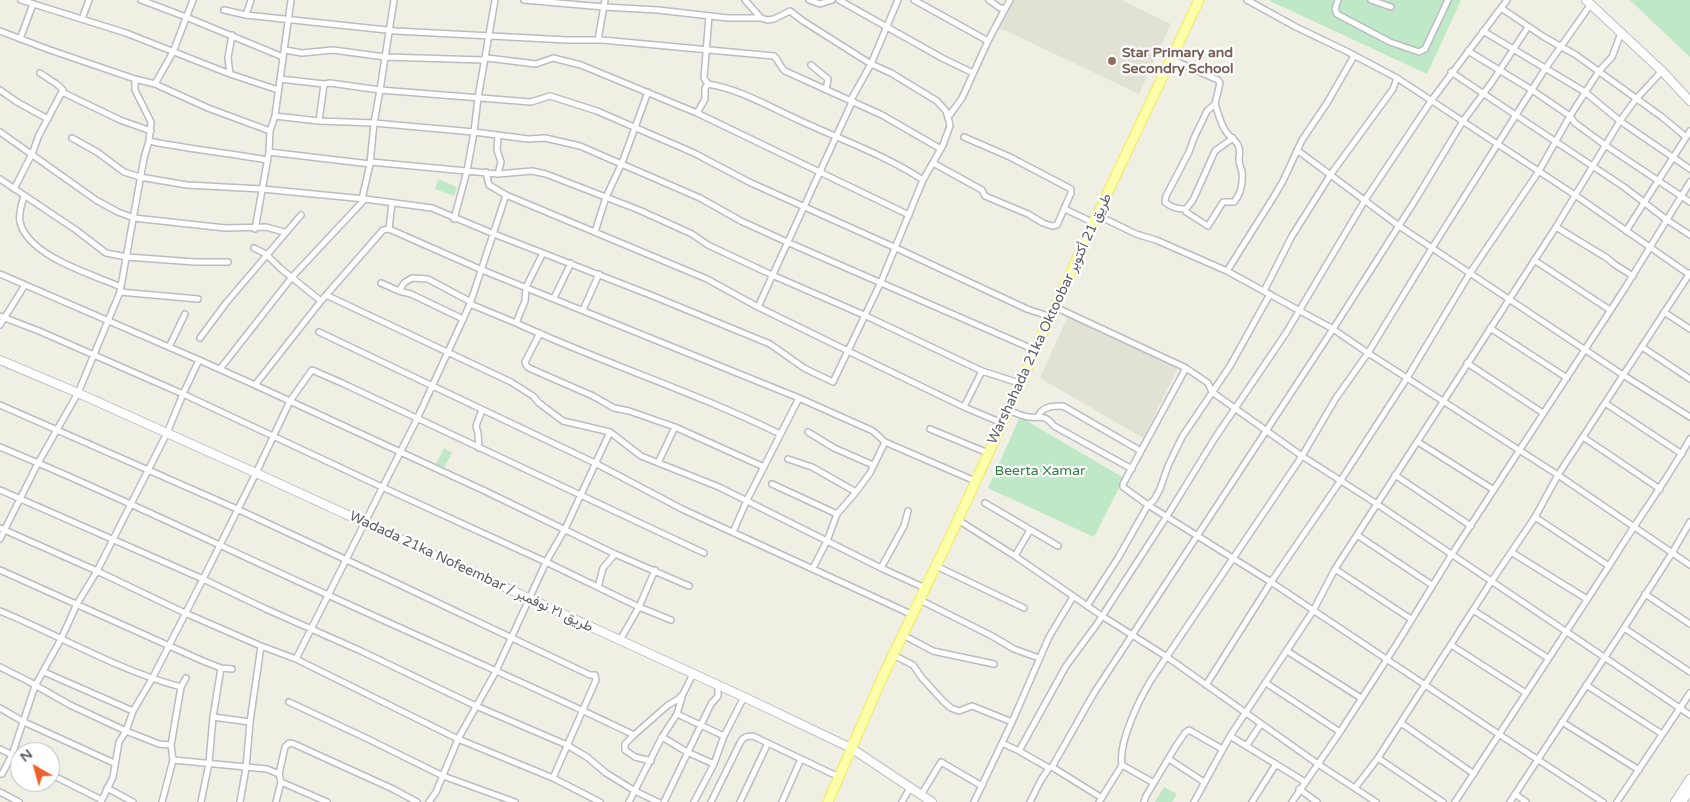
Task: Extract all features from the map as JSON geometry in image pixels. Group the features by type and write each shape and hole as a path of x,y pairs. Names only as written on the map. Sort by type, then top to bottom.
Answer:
{"main road":[{"name":"Warshahada 21ka Oktoobar طريق 21 أكتوبر","path":"828,802 893,655 958,520 1007,410 1199,0"}],"street":[{"path":"20,0 132,35 230,74 278,90"},
{"path":"82,19 89,0"},
{"path":"141,0 283,57"},
{"path":"155,84 173,52 193,0"},
{"path":"246,15 251,0"},
{"path":"255,228 269,152 270,131 275,116 291,0"},
{"path":"220,369 292,277 363,199 370,164 374,123 394,0"},
{"path":"454,218 467,171 495,0"},
{"path":"72,138 97,152 124,172 140,177 204,187 262,189 432,208 770,344 804,368 833,382 881,282 923,180 941,149 950,126 948,116 943,107 937,101 891,73 871,64 790,11 774,19 767,20 761,18 709,16 658,10 524,0"},
{"path":"598,40 605,0"},
{"path":"809,0 820,4 832,0"},
{"path":"839,0 942,58 973,73"},
{"path":"758,307 836,138 852,98 871,64 898,0"},
{"path":"914,0 988,41"},
{"path":"989,0 1000,8 1005,9"},
{"path":"948,116 962,98 988,41 1010,0"},
{"path":"1247,0 1397,78 1576,195 1690,274 1558,475 1535,517 1401,723 1355,788"},
{"path":"1338,0 1334,11 1337,14 1390,42 1419,52 1425,49 1448,0"},
{"path":"1371,0 1391,7"},
{"path":"1019,751 1066,666 1102,616 1215,438 1300,309 1365,200 1431,100 1507,0"},
{"path":"747,1 761,18"},
{"path":"1002,743 1051,767 1101,800 1122,765 1120,756 1122,747 1141,696 1302,456 1336,398 1368,353 1432,248 1588,2 1662,71 1690,101"},
{"path":"20,39 33,4"},
{"path":"1501,8 1528,27 1576,54 1662,117 1686,137"},
{"path":"224,10 246,15 396,31 598,40 774,56 785,71 882,115 941,149"},
{"path":"709,16 705,50 706,72 704,78 708,84 728,88 747,96 884,159 923,180"},
{"path":"1030,802 1041,780 1051,767 1094,693 1333,329 1464,121 1500,71 1528,27"},
{"path":"0,31 135,79 155,84 208,108 270,131"},
{"path":"1483,31 1585,92 1620,121 1690,169"},
{"path":"1206,685 1271,582 1341,480 1407,378 1470,273 1539,171 1585,92 1599,71 1612,57 1621,33"},
{"path":"230,74 228,58 232,35"},
{"path":"285,50 302,53 333,50 385,57 484,60 487,58 536,64 553,58 581,66 697,112 909,215"},
{"path":"1468,51 1532,90 1570,116 1575,123 1690,202"},
{"path":"1228,271 1273,198 1297,150 1354,56"},
{"path":"1171,59 1218,80 1220,83 1215,104 1225,131 1240,148 1241,189 1234,202 1224,202 1208,226 1186,212 1186,209"},
{"path":"811,65 828,79 826,90"},
{"path":"1194,802 1230,736 1313,611 1335,568 1556,227 1605,144 1636,98 1662,71"},
{"path":"1451,72 1624,187 1690,235"},
{"path":"14,189 32,154 35,143 62,92 62,87 40,73"},
{"path":"280,78 380,90 531,102 550,96 597,111 694,153 749,182 1027,309 1051,317"},
{"path":"1087,606 1118,558 1148,505 1154,500 1182,437 1230,366 1267,292 1292,236 1331,174 1393,89 1397,78"},
{"path":"0,539 2,529 78,393 109,321 120,290 152,122 135,90 135,79"},
{"path":"319,121 324,84"},
{"path":"697,112 705,100 705,88 708,84"},
{"path":"0,90 48,119"},
{"path":"62,92 120,120 151,131"},
{"path":"594,232 648,92"},
{"path":"1186,209 1174,208 1168,205 1165,202 1166,196 1189,152 1207,111 1215,104"},
{"path":"275,116 474,132 528,139 545,138 580,146 700,198 741,221 787,242 1035,350"},
{"path":"1626,231 1690,131"},
{"path":"0,132 96,200 134,218 225,228 266,227 284,232"},
{"path":"498,136 497,154 500,162 498,174"},
{"path":"934,163 982,190 985,196 1028,214 1043,224 1057,225 1065,209 1071,189 1010,156 964,137"},
{"path":"1186,209 1193,200 1215,151 1233,138"},
{"path":"149,141 267,160"},
{"path":"1297,150 1399,226 1623,375 1690,417"},
{"path":"269,152 370,164 371,162 392,163 498,174 539,172 606,197 692,234 708,245 864,315 982,371 1020,383"},
{"path":"486,172 489,185 506,195 707,279 758,307 848,351 964,407 1002,423"},
{"path":"0,179 76,230 106,253 127,257 195,262 228,262"},
{"path":"1292,802 1299,789 1340,732 1518,451 1586,350 1690,182"},
{"path":"296,659 417,419 471,303 506,195"},
{"path":"24,196 20,210 20,222 28,238 36,247 51,257 120,290 198,299"},
{"path":"388,229 392,203"},
{"path":"1065,209 1156,240 1228,271 1300,309 1558,475 1690,565"},
{"path":"200,338 226,303 301,214"},
{"path":"1556,227 1633,276"},
{"path":"255,385 326,295 380,232 388,229 482,270 799,398 874,431 885,442 975,481"},
{"path":"254,248 266,254 321,301"},
{"path":"516,322 525,301 526,287 543,253"},
{"path":"1534,260 1610,310"},
{"path":"554,298 571,264"},
{"path":"0,274 220,369 615,554 689,586"},
{"path":"584,310 599,274"},
{"path":"399,291 404,283 412,278 428,279 471,303 740,414 780,434"},
{"path":"381,283 411,294 463,319"},
{"path":"0,326 2,317 25,285"},
{"path":"326,295 511,382 533,396 539,403 563,421 610,432 636,453 719,487 880,568 925,588"},
{"path":"1055,307 1186,368 1208,383 1212,392 1235,410 1690,715"},
{"path":"1664,312 1690,329"},
{"path":"169,347 185,314"},
{"path":"2,317 183,394 639,607 671,620"},
{"path":"1490,328 1567,378"},
{"path":"318,332 595,462 672,504 912,615"},
{"path":"540,333 526,362 527,366 593,396 614,408 630,411 675,427 764,467"},
{"path":"1642,347 1690,379"},
{"name":"Wadada 21ka Nofeembar / طريق ٢١ نوفمبر","path":"0,360 256,473 744,697 851,748 932,802"},
{"path":"17,742 35,686 61,639 77,604 97,571 167,433 200,360"},
{"path":"1467,363 1543,413"},
{"path":"1186,368 1123,487 1148,505 1233,557 1500,736 1603,802"},
{"path":"60,779 101,801 113,777 119,742 126,731 133,711 170,646 290,401 312,370 704,553"},
{"path":"964,407 982,371"},
{"path":"733,532 746,500 799,398"},
{"path":"1605,402 1682,454"},
{"path":"0,405 237,509 590,675 595,675 596,680 553,778"},
{"path":"1038,416 1040,412 1049,406 1063,406 1141,452"},
{"path":"479,448 476,426 482,410"},
{"path":"1007,410 1028,417 1038,416 1048,419 1054,426 1132,469"},
{"path":"658,463 675,427"},
{"path":"930,429 988,453"},
{"path":"429,802 436,792 458,739 496,671 546,562 565,529 610,432"},
{"path":"808,432 834,448 873,465"},
{"path":"1583,437 1660,489"},
{"path":"1456,802 1633,527 1660,489 1690,439"},
{"path":"813,568 827,541 837,514 870,473 885,442"},
{"path":"1418,442 1494,490"},
{"path":"0,447 131,503 634,735"},
{"path":"788,459 812,467 856,492"},
{"path":"1395,475 1471,526"},
{"path":"772,484 837,514"},
{"path":"0,490 203,579 266,610 476,706 567,745 587,757 606,773 635,791 658,802"},
{"path":"985,503 1058,546"},
{"path":"880,568 904,526 908,511"},
{"path":"1535,517 1609,566"},
{"path":"958,520 1167,657 1373,801"},
{"path":"1510,802 1624,628 1690,522"},
{"path":"2,529 185,613 296,659 458,739 553,778 600,802"},
{"path":"1015,556 1030,530"},
{"path":"1357,535 1432,585"},
{"path":"1512,552 1587,599"},
{"path":"598,587 603,568 615,554"},
{"path":"936,566 1024,608"},
{"path":"1335,568 1411,619"},
{"path":"0,570 221,668 232,669"},
{"path":"620,640 639,607 655,570"},
{"path":"1645,594 1690,624"},
{"path":"974,802 1049,637 1073,597"},
{"path":"920,600 1014,649 1039,658"},
{"path":"1473,610 1548,658"},
{"path":"0,612 118,666 180,687"},
{"path":"1624,628 1690,672"},
{"path":"903,634 933,651 994,664"},
{"path":"1451,645 1526,693"},
{"path":"240,802 261,646"},
{"path":"1287,651 1361,698"},
{"path":"893,655 913,665 922,678 951,708 962,711 972,706 1012,722"},
{"path":"0,667 70,706 159,744 171,745"},
{"path":"201,802 209,763 213,717 221,668"},
{"path":"44,672 133,711"},
{"path":"629,802 662,737 677,714 683,694 694,674"},
{"path":"162,802 173,760 171,745 180,687 186,678"},
{"path":"1266,683 1340,732"},
{"path":"664,802 711,704 718,696 718,685"},
{"path":"1586,685 1662,734"},
{"path":"1617,802 1690,693"},
{"path":"651,760 635,757 625,750 625,744 683,694"},
{"path":"694,802 714,764 724,736 744,697"},
{"path":"288,702 443,776 515,802"},
{"path":"0,708 24,722 114,763"},
{"path":"677,714 724,736"},
{"path":"213,717 250,722"},
{"path":"1562,722 1639,770"},
{"path":"1401,723 1474,774"},
{"path":"1247,746 1261,724"},
{"path":"1144,802 1185,733 1189,730 1222,749"},
{"path":"712,802 744,736 753,736 839,777"},
{"path":"1230,736 1305,782"},
{"path":"662,737 687,752 714,764"},
{"path":"276,802 281,782 278,774 285,747 289,743 393,789 417,802"},
{"path":"740,802 768,743"},
{"path":"1378,758 1443,802"},
{"path":"1,775 10,759"},
{"path":"782,802 802,759"},
{"path":"1169,759 1204,782"},
{"path":"173,760 267,770 278,774"},
{"path":"921,795 941,762 982,786"},
{"path":"1252,802 1276,764"},
{"path":"1122,765 1154,783"},
{"path":"281,782 327,802"},
{"path":"1675,802 1689,785"},
{"path":"1682,802 1689,785"},
{"path":"108,788 133,802"},
{"path":"902,802 910,788"},
{"path":"1299,789 1318,802"},
{"path":"0,792 19,802"},
{"path":"1515,794 1526,802"}],"shaded area":[{"name":"Star Primary and Secondry School","path":"1014,0 1121,0 1171,24 1139,94 1000,28"},
{"path":"1068,316 1178,368 1143,438 1040,378"}],"green space":[{"path":"1268,0 1461,0 1427,74"},
{"path":"1630,0 1690,0 1690,57"},
{"path":"438,179 457,187 454,196 435,189"},
{"name":"Beerta Xamar","path":"1020,417 1124,478 1094,537 988,488"},
{"path":"444,448 452,453 443,470 435,466"},
{"path":"1164,787 1177,794 1172,802 1155,802"}],"place":[{"name":"Star Primary and Secondry School","path":"1112,61"}]}
